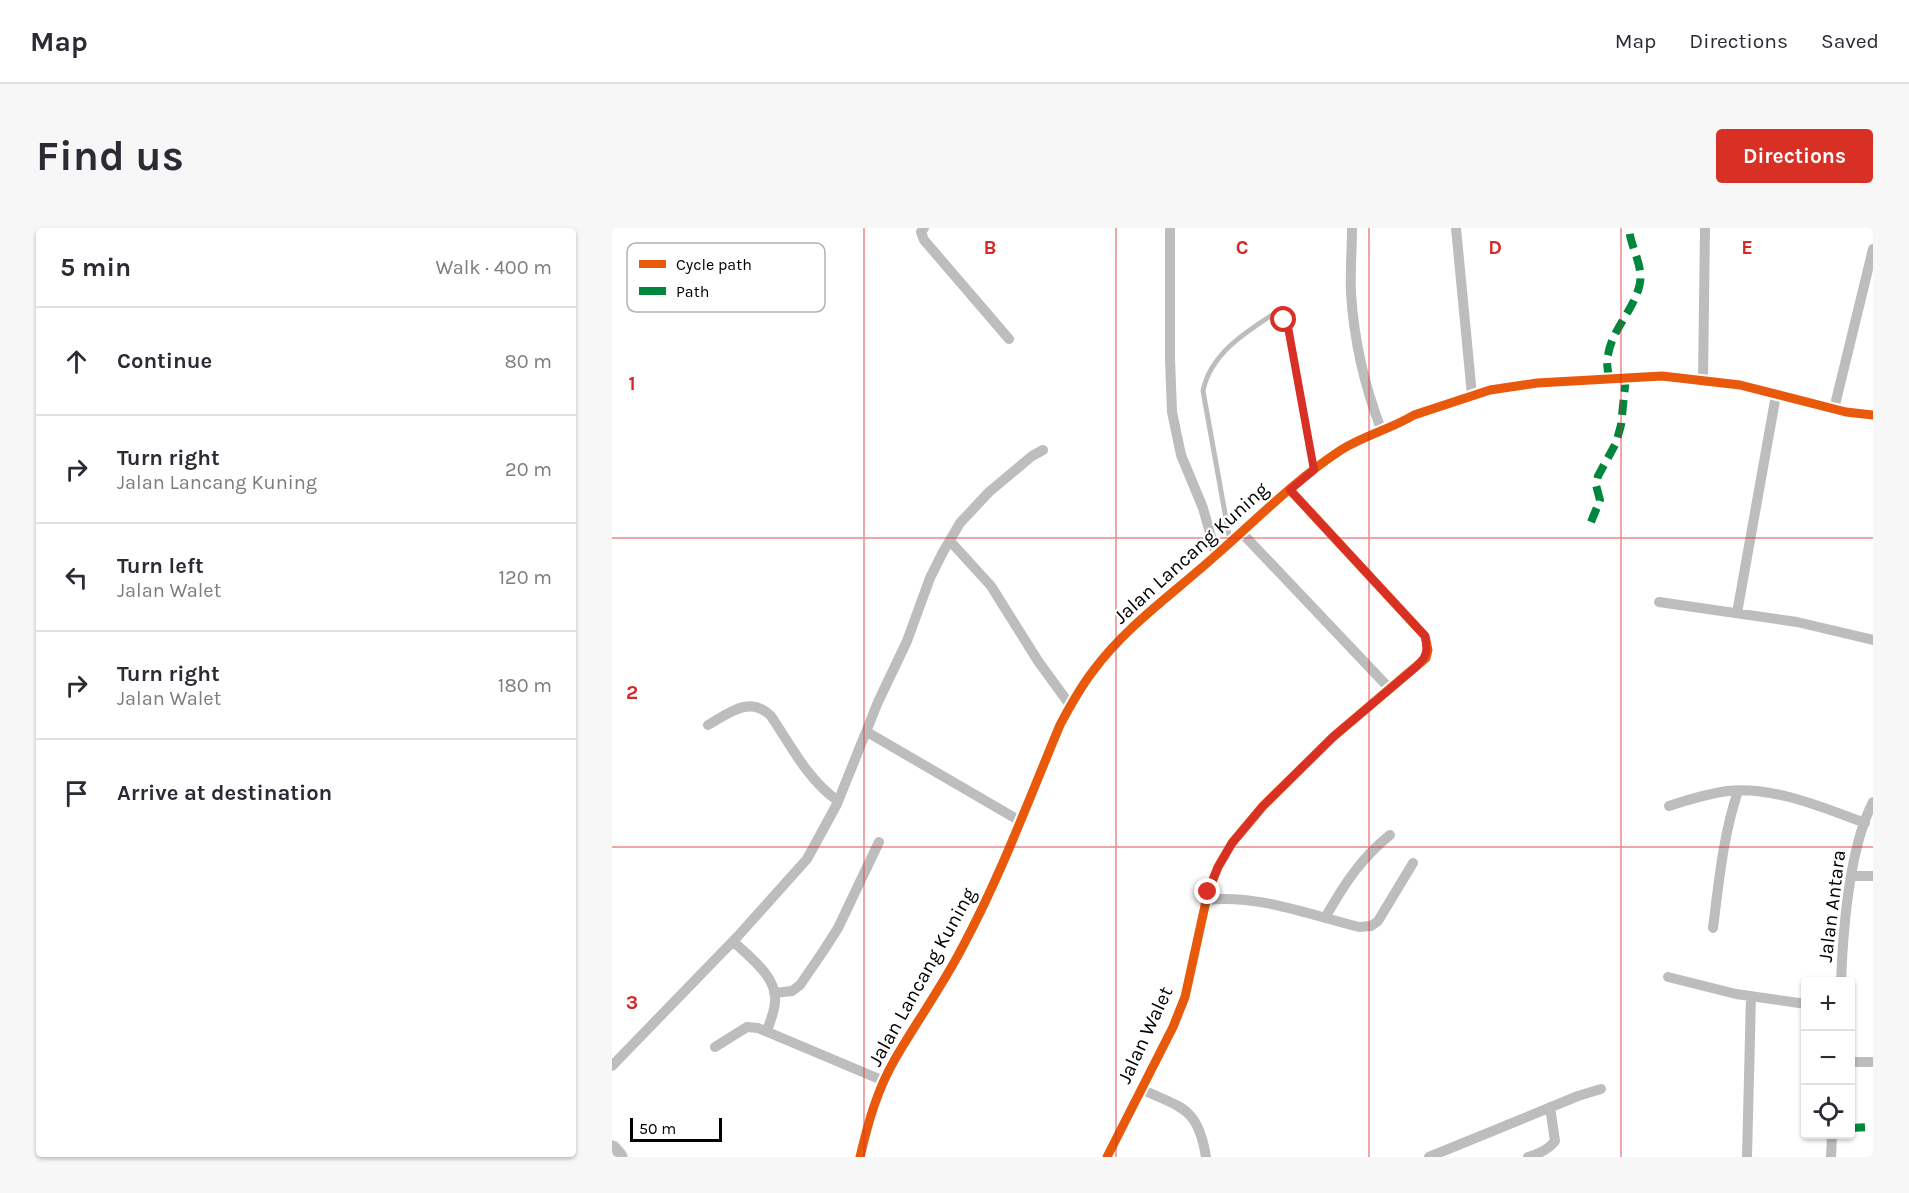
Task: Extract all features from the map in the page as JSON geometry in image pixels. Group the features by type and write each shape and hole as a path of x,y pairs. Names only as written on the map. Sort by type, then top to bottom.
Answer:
{"highway":[{"path":"612,1150 618,1157"}],"street":[{"path":"924,228 921,232 924,240 1009,339"},
{"path":"1170,228 1172,412 1181,455 1203,508 1216,555"},
{"path":"1352,228 1351,291 1354,329 1370,401 1381,429"},
{"path":"1456,228 1472,395"},
{"path":"1703,380 1705,228"},
{"path":"1834,409 1873,249"},
{"name":"Jalan Lancang Kuning","path":"860,1157 869,1118 884,1081 963,947 994,884 1060,725 1094,669 1142,619 1314,470 1340,451 1381,429 1403,422 1414,415 1490,390 1537,383 1662,376 1740,386 1834,409 1873,415"},
{"path":"1737,613 1776,395"},
{"path":"612,1066 733,941 807,859 838,801 885,687 907,641 930,578 950,541 960,524 989,492 1032,456 1043,450"},
{"name":"Jalan Walet","path":"1107,1157 1173,1028 1185,997 1206,900 1218,867 1232,843 1263,806 1333,737 1426,658 1428,650 1425,636 1290,490"},
{"path":"1241,532 1390,689"},
{"path":"950,541 991,586 1038,661 1071,705"},
{"path":"1659,602 1797,622 1873,640"},
{"path":"708,724 747,705 755,705 764,709 810,775 822,789 838,801"},
{"path":"867,732 1020,821"},
{"path":"1713,928 1723,848 1738,791"},
{"path":"1669,806 1709,795 1738,791 1771,794 1800,801 1865,822"},
{"name":"Jalan Antara","path":"1841,977 1857,844 1873,802"},
{"path":"1325,918 1359,863 1372,848 1390,835"},
{"path":"774,993 792,991 800,985 838,928 879,842"},
{"path":"1206,900 1244,900 1359,927 1371,926 1378,921 1413,863"},
{"path":"1852,876 1873,876"},
{"path":"733,941 765,974 774,993 776,999 767,1031"},
{"path":"1668,977 1751,996 1801,1003"},
{"path":"1747,1157 1751,996"},
{"path":"715,1047 747,1027 758,1028 884,1081"},
{"path":"1855,1062 1873,1062"},
{"path":"1140,1089 1188,1111 1203,1134 1206,1157"},
{"path":"1429,1157 1550,1107 1601,1089"},
{"path":"1528,1157 1538,1155 1555,1141 1550,1107"},
{"path":"1831,1157 1832,1139"}],"lane":[{"path":"1230,542 1203,391 1204,384 1212,366 1242,334 1272,315 1284,320 1288,327 1314,470"}],"marked path":[{"path":"1609,378 1607,361 1610,346 1633,302 1640,283 1640,269 1629,228"},
{"path":"1591,522 1600,500 1596,485 1598,476 1616,443 1621,425 1626,377"},
{"path":"1855,1128 1873,1127"}],"cycle path":[{"path":"860,1157 883,1083 903,1045 947,975 977,919 1060,725 1084,684 1106,655 1135,625 1292,487 1324,462 1350,445 1414,415 1490,390 1537,383 1662,376 1740,385 1846,412 1873,415"},
{"path":"1107,1157 1173,1027 1185,997 1208,892 1218,867 1232,843 1263,806 1333,737 1426,658 1428,650 1425,636 1290,490"}],"route":[{"path":"1208,892 1218,867 1232,843 1263,806 1333,737 1426,658 1428,650 1425,636 1290,490 1314,470 1288,327 1284,320"}]}
